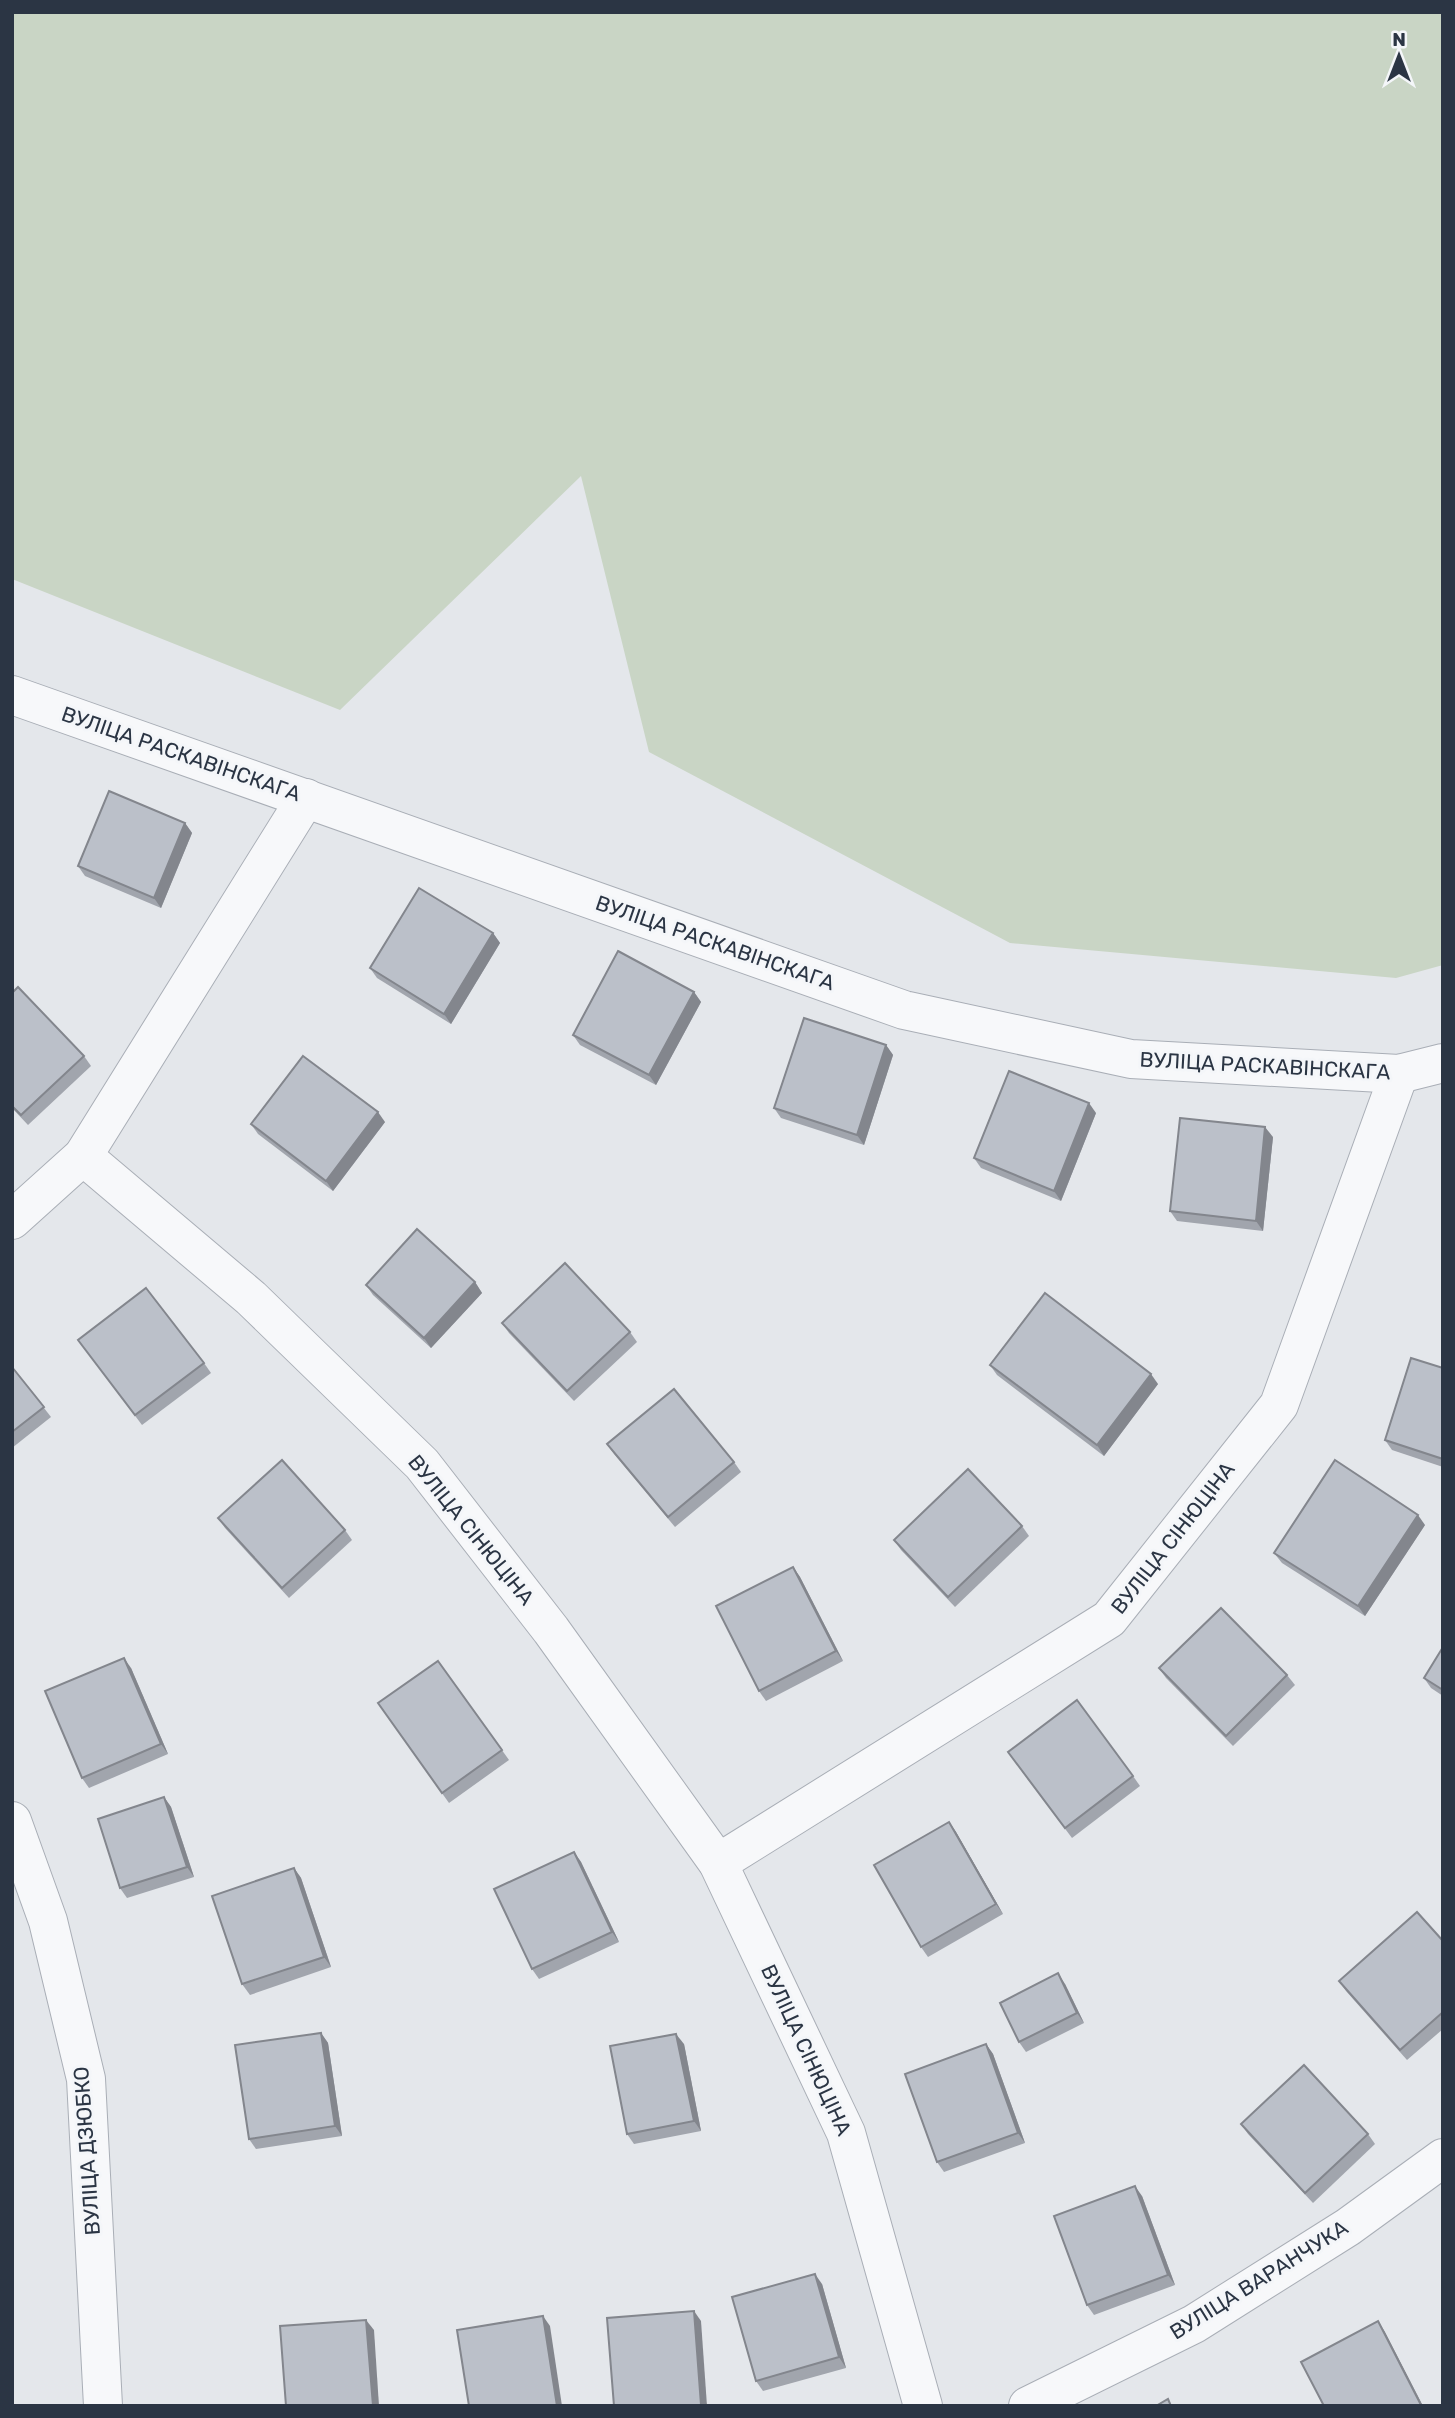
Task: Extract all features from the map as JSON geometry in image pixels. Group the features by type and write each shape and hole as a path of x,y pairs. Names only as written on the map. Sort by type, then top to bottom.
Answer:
{"street":[{"name":"ВУЛІЦА РАСКАВІНСКАГА","path":"12,695 904,1010 1131,1059 1399,1074 1443,1063"},
{"path":"12,1220 83,1156 306,798"},
{"name":"ВУЛІЦА СІНЮЦІНА","path":"718,1863 1109,1619 1279,1405 1399,1074"},
{"name":"ВУЛІЦА СІНЮЦІНА","path":"83,1156 251,1298 422,1464 551,1630 718,1863 846,2133 923,2406"},
{"name":"ВУЛІЦА ДЗЮБКО","path":"12,1821 48,1921 86,2079 103,2406"},
{"name":"ВУЛІЦА ВАРАНЧУКА","path":"1028,2406 1194,2324 1348,2227 1443,2158"}],"green space":[{"path":"12,12 1443,12 1443,965 1396,978 1010,943 649,752 581,476 340,710 12,579"}],"building":[{"path":"109,791 185,823 154,898 78,866"},
{"path":"419,888 493,933 444,1014 370,968"},
{"path":"618,951 694,992 649,1075 573,1035"},
{"path":"18,987 84,1056 21,1115 12,1106 12,993"},
{"path":"804,1018 886,1045 857,1135 774,1108"},
{"path":"303,1056 378,1112 326,1181 251,1124"},
{"path":"1009,1071 1089,1103 1054,1191 974,1158"},
{"path":"1180,1118 1265,1127 1256,1221 1170,1211"},
{"path":"417,1229 475,1282 424,1338 366,1285"},
{"path":"565,1263 630,1332 567,1391 502,1323"},
{"path":"146,1288 204,1363 135,1415 78,1340"},
{"path":"1045,1293 1151,1374 1097,1445 990,1365"},
{"path":"1411,1358 1443,1368 1443,1459 1385,1440"},
{"path":"12,1367 44,1407 12,1432"},
{"path":"674,1389 734,1462 668,1517 607,1444"},
{"path":"282,1460 345,1530 282,1588 218,1518"},
{"path":"1335,1460 1418,1515 1358,1606 1274,1553"},
{"path":"968,1469 1022,1526 948,1597 894,1540"},
{"path":"793,1567 836,1651 759,1691 716,1606"},
{"path":"1221,1608 1287,1675 1226,1736 1159,1668"},
{"path":"1443,1647 1443,1690 1424,1678"},
{"path":"124,1658 161,1744 82,1778 45,1691"},
{"path":"438,1661 502,1750 442,1793 378,1703"},
{"path":"1077,1700 1133,1776 1065,1828 1008,1752"},
{"path":"164,1797 187,1867 120,1888 98,1819"},
{"path":"949,1822 996,1904 921,1947 874,1865"},
{"path":"574,1852 612,1932 532,1969 494,1889"},
{"path":"294,1868 324,1957 242,1984 212,1896"},
{"path":"1417,1912 1443,1941 1443,2012 1400,2050 1339,1981"},
{"path":"1058,1973 1077,2013 1019,2042 1000,2003"},
{"path":"321,2033 335,2126 249,2139 235,2045"},
{"path":"676,2034 694,2121 627,2134 610,2046"},
{"path":"986,2044 1018,2133 937,2162 905,2074"},
{"path":"1304,2065 1368,2134 1305,2193 1241,2124"},
{"path":"1135,2186 1168,2275 1087,2305 1054,2216"},
{"path":"815,2274 839,2357 756,2381 732,2297"},
{"path":"694,2311 701,2405 614,2406 607,2318"},
{"path":"543,2316 557,2406 469,2406 457,2330"},
{"path":"366,2320 373,2406 286,2406 280,2326"},
{"path":"1378,2321 1421,2405 1324,2406 1301,2362"},
{"path":"1168,2399 1171,2406 1156,2406"}]}
